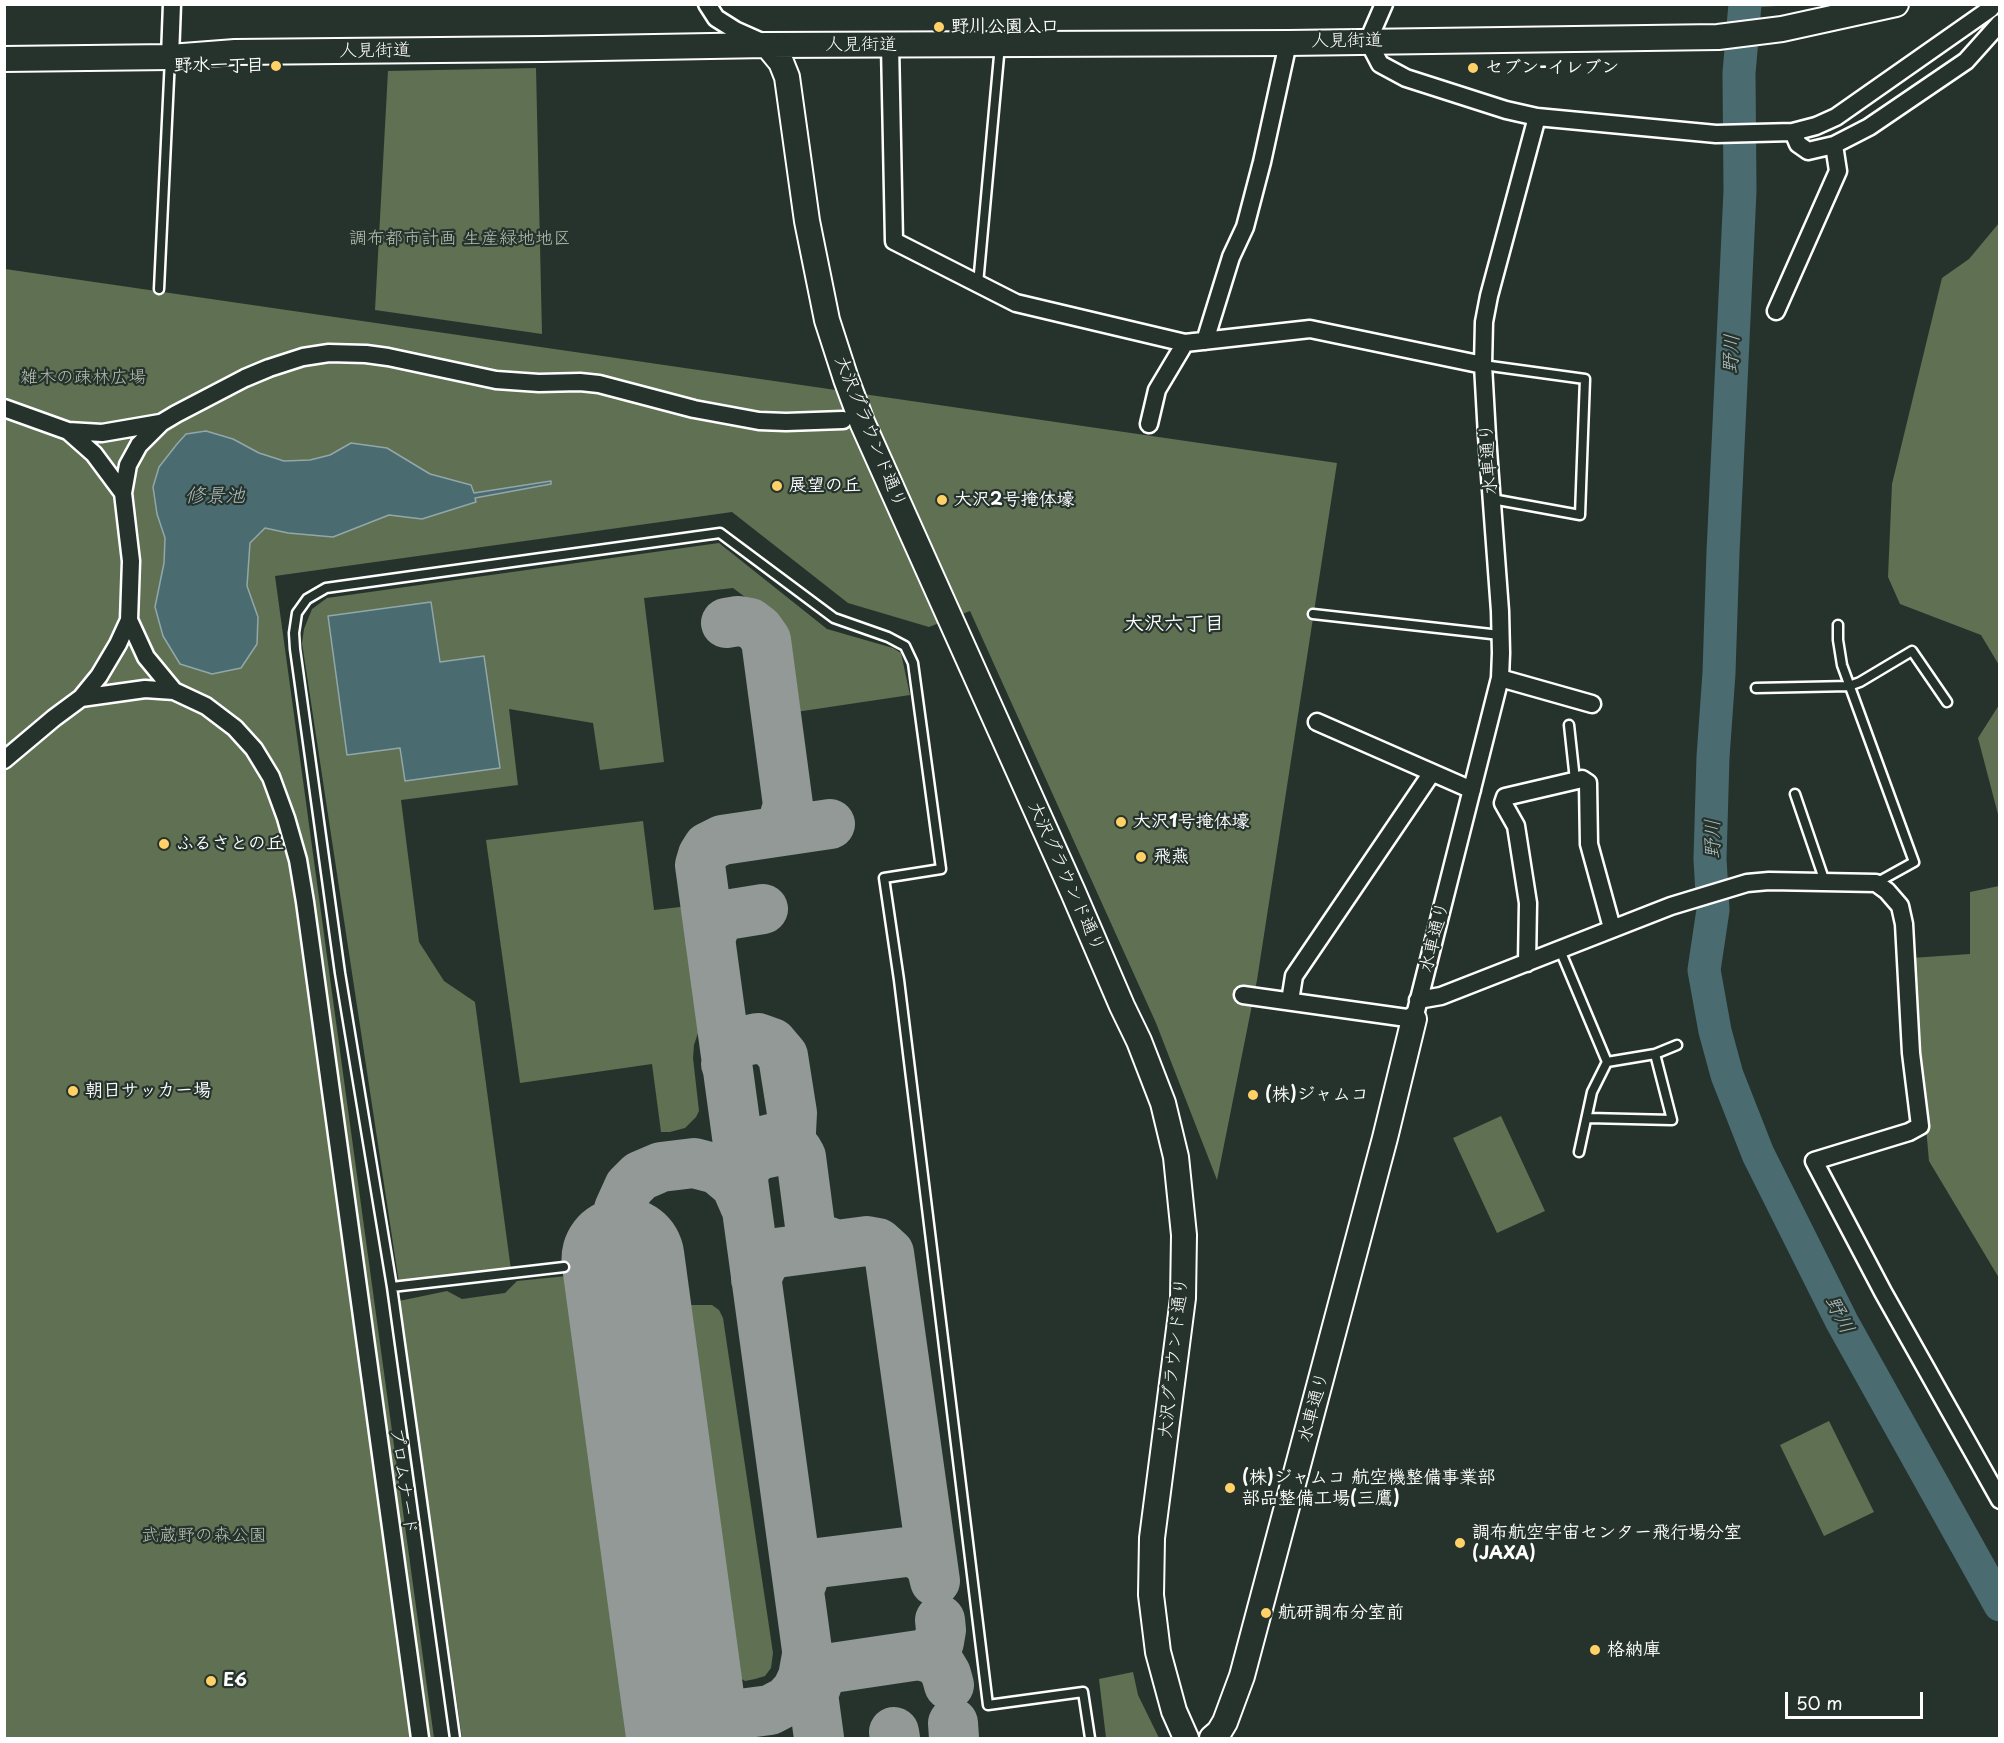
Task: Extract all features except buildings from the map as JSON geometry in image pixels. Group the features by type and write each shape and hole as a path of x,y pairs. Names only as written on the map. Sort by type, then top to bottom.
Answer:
{"street":[{"path":"170,57 172,4"},
{"path":"1384,4 1368,41 1380,64 1393,72 1506,110 1537,117 1716,134 1788,132 1816,126 1836,117 1944,42 1994,4"},
{"name":"人見街道","path":"4,59 170,57 236,52 767,45 1288,43 1718,37 1782,29 1896,4"},
{"path":"715,9 735,30 767,45"},
{"path":"1788,132 1798,144 1808,151 1834,145 1882,119 1966,61 2000,23"},
{"path":"1205,341 1231,257 1245,227 1288,43"},
{"name":"大沢グラウンド通り","path":"767,45 781,62 787,77 807,221 827,320 846,379 867,432 1139,1041 1166,1114 1176,1157 1184,1234 1183,1298 1152,1538 1151,1595 1158,1652 1174,1711 1186,1738"},
{"path":"890,45 894,241 1016,303 1185,343 1310,329 1483,365"},
{"name":"水車通り","path":"1212,1738 1220,1732 1225,1722 1242,1676 1385,1138 1500,678 1500,635 1483,365 1484,322 1537,117"},
{"path":"1776,311 1838,171 1834,145"},
{"path":"1149,424 1157,390 1185,343"},
{"path":"4,760 81,698 99,676 129,620 131,561 123,493 128,465 135,453 148,434 161,423 245,378 269,368 303,357 329,353 351,353 388,357 496,380 599,384 719,415 759,421 843,420"},
{"path":"4,408 68,431 102,433 161,423"},
{"path":"68,431 94,454 123,493"},
{"path":"129,620 146,657 174,691"},
{"path":"1500,678 1592,704"},
{"path":"81,698 145,689 174,691"},
{"name":"プロムナード","path":"174,691 213,711 235,728 254,749 271,777 286,818 297,860 305,902 420,1738"},
{"path":"1317,722 1431,774 1472,790"},
{"path":"1290,1001 1294,976 1431,774"},
{"path":"1527,963 1528,903 1516,826 1503,803 1505,797 1575,780 1582,779 1587,783 1589,844 1612,928"},
{"path":"1243,994 1290,1001 1416,1010 1441,996 1612,928 1736,886 1769,881 1876,883 1887,891 1899,906 1904,924 1911,1053 1920,1126 1909,1132 1814,1161 1883,1292 2000,1500"}],"lane":[{"path":"978,284 1000,45"},
{"path":"159,289 170,57"},
{"path":"1483,365 1585,379 1580,515 1492,500"},
{"path":"455,1738 392,1287 340,973 295,649 294,633 297,613 308,598 327,588 720,533 834,618 905,646 913,663 941,869 884,878 988,1705 1083,1692 1090,1738"},
{"path":"1313,614 1500,635"},
{"path":"1838,626 1842,665 1914,862 1876,883"},
{"path":"1756,688 1849,686 1860,682 1912,651 1947,702"},
{"path":"1569,725 1575,780"},
{"path":"1795,794 1825,882"},
{"path":"1560,950 1607,1062 1592,1092 1580,1152"},
{"path":"1607,1062 1655,1054 1677,1045"},
{"path":"1588,1118 1672,1120 1655,1054"},
{"path":"392,1287 564,1267"}],"green space":[{"path":"1731,4 1792,4 1792,5 1730,9"},
{"name":"調布都市計画 生産緑地地区","path":"536,68 542,334 375,310 388,71"},
{"path":"1999,223 1999,665 1981,635 1900,604 1888,577 1892,484 1942,278 1969,259"},
{"name":"武蔵野の森公園","path":"5,269 1337,463 1257,980 1217,1180 1156,1023 970,611 929,627 848,603 732,512 275,576 434,1738 5,1738"},
{"path":"719,543 827,629 893,648 901,653 910,695 796,712 785,627 733,588 644,598 664,762 600,770 593,723 509,709 518,785 401,800 419,942 444,981 475,1002 511,1270 399,1283 302,643 304,629 312,609 327,598"},
{"path":"1999,705 1999,818 1978,738"},
{"path":"643,821 654,910 689,906 701,1024 694,1045 693,1058 699,1111 685,1128 670,1132 661,1132 652,1064 520,1083 486,840"},
{"path":"1999,886 1999,1278 1929,1161 1911,958 1970,954 1970,892"},
{"path":"1501,1116 1545,1211 1497,1233 1453,1138"},
{"path":"567,1276 634,1738 462,1738 399,1301 447,1291 462,1299 505,1293 517,1281"},
{"path":"690,1305 712,1305 719,1310 723,1318 773,1653 771,1668 765,1676 745,1681 735,1675 729,1662 681,1317"},
{"path":"1829,1421 1874,1512 1824,1536 1780,1445"},
{"path":"1133,1672 1138,1695 1159,1738 1106,1738 1099,1679"}],"water":[{"name":"修景池","path":"206,431 233,439 259,453 284,461 310,460 330,455 351,443 387,448 430,474 471,485 474,493 551,481 551,484 475,498 476,502 422,519 389,515 333,537 288,533 265,528 250,543 247,586 258,617 257,644 241,668 212,674 180,664 163,636 155,607 164,563 165,538 157,514 153,487 159,467 186,434"},
{"path":"431,602 440,662 484,656 500,768 405,781 400,748 347,755 328,616"}],"waterway":[{"name":"野川","path":"1745,4 1739,73 1740,191 1719,673 1713,757 1710,859 1713,910 1704,970 1715,1031 1727,1075 1758,1154 1842,1322 2000,1605"}],"taxiway":[{"path":"726,623 738,621 750,623 766,640 788,805 783,822 777,829 768,833"},
{"path":"819,1738 700,865 708,847 722,840 830,824"},
{"path":"710,940 715,925 726,915 763,909"},
{"path":"726,1064 732,1049 740,1042 758,1038 772,1043 783,1056 792,1113 791,1132 786,1142 776,1151 758,1155 744,1170 742,1177"},
{"path":"759,1142 770,1139 782,1140 797,1150 801,1157 810,1226 818,1238 837,1245"},
{"path":"618,1226 619,1209 629,1187 640,1176 661,1167 694,1163 717,1169 736,1185 746,1208"},
{"path":"756,1279 764,1261 776,1253 867,1241 878,1243 889,1253 935,1581"},
{"path":"799,1590 806,1571 818,1563 906,1552 915,1553 926,1560 932,1569 935,1581"},
{"path":"813,1695 820,1676 832,1668 926,1654 939,1642 940,1620"},
{"path":"704,1738 712,1728 732,1715 770,1710 787,1701 797,1690 803,1677 807,1655"},
{"path":"923,1656 940,1664 949,1685"},
{"path":"678,1660 687,1686 697,1699 709,1708 732,1715"},
{"path":"953,1723 954,1738"},
{"path":"894,1732 895,1738"}],"runway":[{"path":"623,1259 688,1738"}],"place":[{"name":"野川公園入口","path":"939,27"},
{"name":"野水一丁目","path":"276,66"},
{"name":"セブン-イレブン","path":"1473,68"},
{"name":"展望の丘","path":"777,486"},
{"name":"大沢2号掩体壕","path":"942,500"},
{"name":"大沢1号掩体壕","path":"1121,822"},
{"name":"ふるさとの丘","path":"164,844"},
{"name":"飛燕","path":"1141,857"},
{"name":"朝日サッカー場","path":"73,1091"},
{"name":"(株)ジャムコ","path":"1253,1095"},
{"name":"(株)ジャムコ 航空機整備事業部 部品整備工場(三鷹)","path":"1230,1488"},
{"name":"調布航空宇宙センター飛行場分室 (JAXA)","path":"1460,1543"},
{"name":"航研調布分室前","path":"1266,1613"},
{"name":"格納庫","path":"1595,1650"},
{"name":"E6","path":"211,1681"}],"district":[{"name":"大沢六丁目","path":"1174,624"}],"park label":[{"name":"雑木の疎林広場","path":"83,378"}]}
